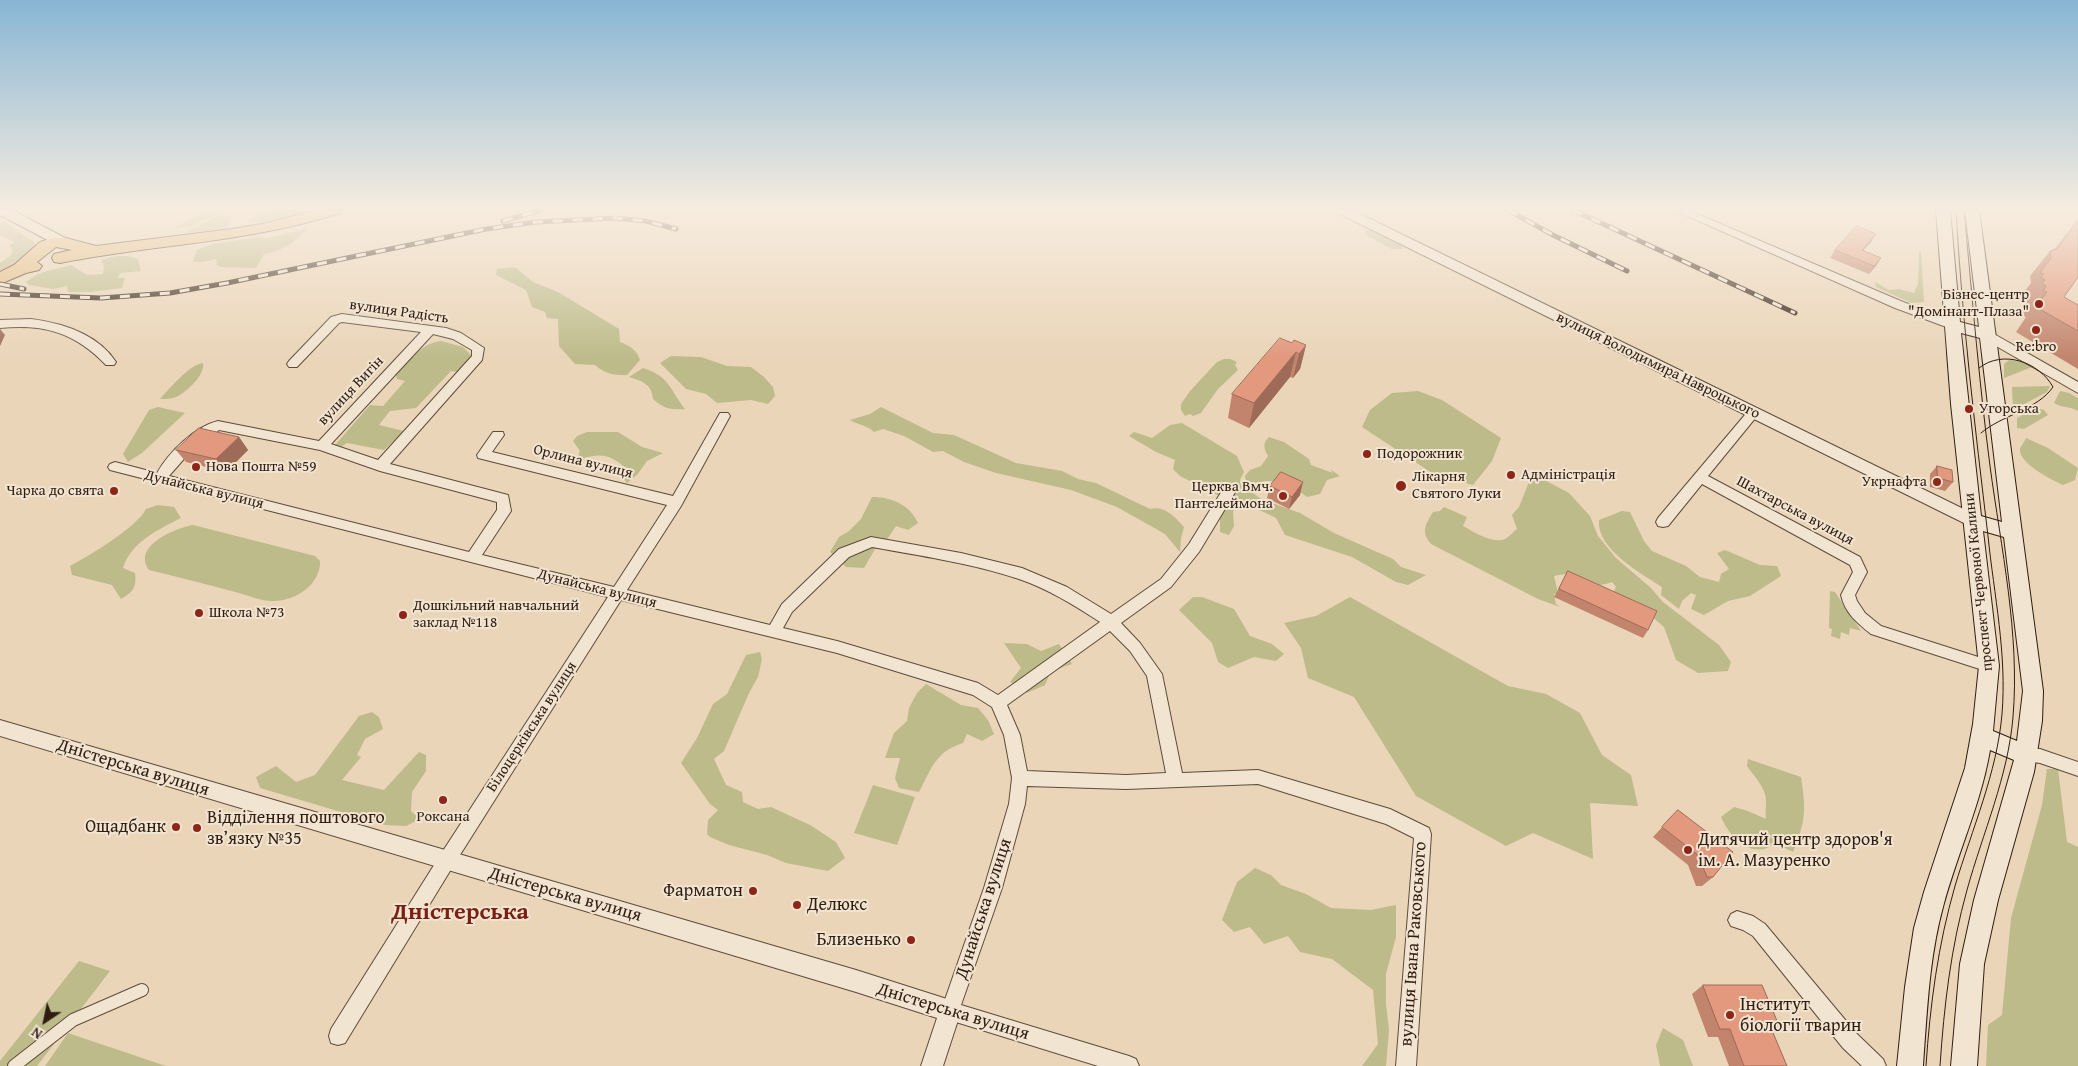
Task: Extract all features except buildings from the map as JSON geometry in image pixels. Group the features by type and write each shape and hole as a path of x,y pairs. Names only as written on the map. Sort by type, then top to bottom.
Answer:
{"main road":[{"path":"0,279 34,260"},
{"name":"проспект Червоної Калини","path":"1910,1066 1919,969 1927,925 1972,782 1988,699 1989,666 1974,521 1959,404 1947,260"},
{"path":"1964,1066 1971,972 1977,938 2026,755 2033,690 1978,260"},
{"path":"1953,325 1987,335"},
{"path":"1974,521 2013,532"},
{"path":"1982,736 2026,755"}],"street":[{"name":"вулиця Володимира Навроцького","path":"1443,260 1974,521"},
{"path":"1794,260 1899,305 1953,325"},
{"name":"вулиця Радість","path":"293,364 339,319 446,332 475,344 479,352 478,357 380,466"},
{"path":"0,324 19,321 44,323 73,332 105,356 110,362"},
{"name":"вулиця Вигін","path":"160,479 168,466 207,431 218,425 322,446 429,331"},
{"path":"1987,335 2078,388"},
{"path":"1990,358 2002,356 2032,361"},
{"path":"1663,522 1753,413"},
{"name":"Білоцерківська вулиця","path":"338,1036 447,860 676,502 724,416"},
{"name":"Орлина вулиця","path":"498,436 483,454 676,502"},
{"path":"322,446 380,466 503,499 504,511 472,558"},
{"name":"Дунайська вулиця","path":"115,467 472,558 774,631 917,670 978,690 998,703 1012,735 1020,778 1017,804 993,888 932,1066"},
{"name":"Шахтарська вулиця","path":"1699,477 1855,561 1860,572 1848,595 1850,603 1860,618 1876,630 1989,666"},
{"path":"998,703 1166,583 1194,548 1230,489"},
{"path":"774,631 787,608 844,553 871,542 1005,568 1062,591 1112,623 1135,647 1154,674 1176,781 1020,778"},
{"name":"Дністерська вулиця","path":"0,728 846,978 1129,1066"},
{"path":"2026,755 2040,756 2078,769"},
{"name":"вулиця Івана Раковського","path":"1176,781 1258,777 1390,818 1423,834 1406,1066"},
{"path":"1736,920 1747,922 1759,930 1850,1041 1876,1066"},
{"path":"14,1066 73,1020 142,990"}],"shaded area":[{"path":"5,260 22,260 0,273 0,263"},
{"path":"101,260 138,260 141,271 120,273 118,278 125,278 122,288 91,292 68,292 67,286 53,289 29,285 26,282 42,273 71,265 87,275 103,274 104,266"},
{"path":"194,260 213,260 203,262 193,262"},
{"path":"216,260 261,260 256,268 220,267 217,265"},
{"path":"1919,260 1922,260 1924,302 1911,303 1876,287 1875,282 1889,290 1899,289 1914,293 1918,284"},
{"path":"515,267 533,282 558,292 619,329 620,342 632,348 640,360 627,375 610,373 595,365 575,364 559,346 558,319 547,318 545,312 532,307 526,290 496,275 497,269"},
{"path":"441,341 463,347 472,356 457,372 451,371 416,408 390,411 379,425 404,431 384,450 347,443 341,447 335,445 370,405 383,406 405,381 397,379 396,375 421,349 434,342"},
{"path":"671,356 701,357 727,366 751,367 773,387 775,396 768,404 751,400 717,403 706,394 686,389 660,363"},
{"path":"1224,359 1237,362 1235,365 1238,370 1218,389 1201,413 1185,416 1181,410 1181,404 1190,391 1217,362"},
{"path":"2009,360 2021,361 2032,367 2004,378 2004,364"},
{"path":"203,363 202,372 188,389 175,397 160,399 186,372"},
{"path":"643,368 659,375 668,384 685,409 664,407 653,399 651,390 646,384 629,377"},
{"path":"2050,386 2047,392 2013,410 2012,387"},
{"path":"1418,391 1442,400 1501,438 1492,461 1473,485 1435,475 1362,427 1370,410 1392,393"},
{"path":"2060,391 2078,398 2078,411 2054,403"},
{"path":"158,407 185,413 142,453 128,462 123,454 149,410"},
{"path":"881,407 933,433 954,435 1016,463 1062,471 1078,479 1096,483 1150,509 1165,510 1184,527 1180,552 1165,534 1117,507 1071,490 996,473 964,462 943,451 933,452 904,436 883,429 874,432 850,420 870,414"},
{"path":"2036,408 2044,410 2048,415 2024,429 2017,428 2017,418"},
{"path":"1182,423 1237,456 1244,472 1240,480 1242,485 1261,499 1300,513 1334,533 1393,559 1401,567 1426,575 1408,585 1396,582 1352,557 1285,535 1276,518 1255,509 1244,508 1233,511 1234,526 1229,535 1220,532 1220,509 1225,499 1180,476 1173,469 1175,460 1156,452 1129,436 1134,432 1152,438 1170,425"},
{"path":"587,432 618,432 642,447 663,453 647,461 637,475 627,483 622,476 626,468 614,459 592,456 577,460 580,451 573,441 577,436"},
{"path":"1269,437 1284,442 1309,459 1311,465 1333,473 1330,469 1340,476 1327,480 1320,494 1307,497 1283,483 1266,481 1254,483 1246,481 1245,476 1250,470 1261,466 1268,456 1264,446"},
{"path":"2026,438 2048,448 2078,468 2075,480 2063,485 2044,475 2024,460 2020,449"},
{"path":"1537,476 1569,493 1590,516 1598,536 1616,558 1651,588 1663,602 1719,645 1731,662 1728,671 1698,673 1676,660 1664,627 1650,615 1613,593 1616,587 1612,582 1596,585 1573,575 1554,576 1558,593 1554,594 1556,604 1560,607 1538,599 1431,544 1428,540 1425,528 1428,521 1433,512 1440,511 1444,507 1467,517 1463,526 1478,534 1494,540 1505,539 1517,529 1512,515 1519,507 1531,477"},
{"path":"872,497 893,500 899,503 910,511 918,523 908,530 896,526 888,538 875,549 864,568 846,567 830,552 839,537 849,531 861,519"},
{"path":"158,505 174,507 181,518 146,538 132,551 123,568 135,573 135,586 129,594 121,599 112,585 72,575 70,566 123,532 146,509"},
{"path":"1622,511 1630,512 1644,541 1652,551 1686,566 1700,577 1719,582 1721,574 1729,569 1717,553 1725,550 1760,565 1777,566 1781,576 1750,596 1728,601 1704,615 1691,609 1696,595 1691,593 1682,601 1679,609 1661,595 1662,587 1622,560 1605,541 1600,531 1599,520"},
{"path":"193,525 315,556 320,561 316,578 305,590 297,595 289,599 272,601 149,570 145,561 146,553 151,546 167,534"},
{"path":"1830,591 1835,592 1861,631 1850,628 1849,635 1841,632 1840,639 1831,636 1832,629 1829,628"},
{"path":"1193,597 1202,597 1234,609 1250,636 1272,644 1284,654 1276,661 1254,657 1228,668 1218,662 1212,643 1179,610"},
{"path":"1350,597 1508,686 1546,694 1580,713 1602,755 1631,775 1638,806 1590,803 1593,859 1533,833 1506,846 1416,796 1354,697 1308,678 1301,648 1284,623 1316,616"},
{"path":"1004,643 1027,644 1041,651 1059,644 1072,664 1051,671 1045,685 1027,693 1010,682 1021,668"},
{"path":"760,652 762,659 758,677 724,751 714,759 726,785 742,792 743,802 758,809 771,807 810,825 836,842 845,858 828,871 786,863 710,837 707,834 708,820 718,810 710,804 681,763 697,738 713,704 727,694 746,655"},
{"path":"926,684 961,705 978,708 988,720 994,734 982,741 967,734 963,743 946,751 935,762 919,792 899,788 895,778 900,758 885,758 894,733 907,721 909,708 917,693"},
{"path":"372,712 379,717 383,729 365,739 357,755 361,757 342,780 384,790 419,752 426,755 426,771 412,792 411,811 420,819 406,826 385,825 260,788 256,777 276,766 296,782 315,775 359,716"},
{"path":"1748,759 1801,777 1804,815 1793,852 1775,843 1765,849 1750,848 1743,845 1732,835 1721,817 1734,807 1766,819 1766,797 1760,783 1747,766"},
{"path":"2047,769 2058,769 2067,842 2078,847 2078,1066 1986,1066 1988,1025 2002,1015 2011,918 2042,805"},
{"path":"873,785 915,797 897,845 854,833"},
{"path":"1255,868 1271,875 1281,885 1306,894 1331,908 1371,910 1396,905 1396,937 1386,974 1386,1004 1389,1030 1386,1066 1362,1066 1378,1044 1373,990 1332,959 1300,952 1288,936 1264,944 1250,927 1234,932 1222,920 1237,882"},
{"path":"79,961 110,971 37,1066 0,1066 0,1061"},
{"path":"1663,1028 1683,1040 1693,1066 1660,1066 1656,1045"},
{"path":"68,1033 166,1066 45,1066"}],"tram line":[{"path":"1926,1066 1932,998 1939,953 1955,886 1995,758 2002,714 2003,692 1999,625 1969,373 1960,260"},
{"path":"1969,260 1979,368"},
{"path":"1979,368 1988,362 1999,359 2020,361 2039,371 2053,387 2046,395 2029,407 1986,430"},
{"path":"1979,368 1986,430"},
{"path":"1940,1066 1946,999 1961,911 2006,761 2013,717 2014,654 2012,623 1986,430"},
{"path":"1981,433 1986,430"}],"railway":[{"path":"0,294 101,298 170,293 339,260"},
{"path":"1604,260 1627,271"},
{"path":"1680,260 1795,313"},
{"path":"0,284 24,289"}],"place":[{"name":"Бізнес-центр \"Домінант-Плаза\"","path":"2039,304"},
{"name":"Re:bro","path":"2036,330"},
{"name":"Угорська","path":"1969,409"},
{"name":"Подорожник","path":"1367,454"},
{"name":"Нова Пошта №59","path":"196,467"},
{"name":"Адміністрація","path":"1511,475"},
{"name":"Укрнафта","path":"1937,482"},
{"name":"Лікарня Святого Луки","path":"1401,486"},
{"name":"Чарка до свята","path":"114,491"},
{"name":"Церква Вмч. Пантелеймона","path":"1283,496"},
{"name":"Школа №73","path":"199,613"},
{"name":"Дошкільний навчальний заклад №118","path":"403,615"},
{"name":"Роксана","path":"443,800"},
{"name":"Ощадбанк","path":"176,827"},
{"name":"Відділення поштового зв’язку №35","path":"197,828"},
{"name":"Дитячий центр здоров'я ім. А. Мазуренко","path":"1688,850"},
{"name":"Фарматон","path":"753,891"},
{"name":"Делюкс","path":"797,905"},
{"name":"Близенько","path":"911,940"},
{"name":"Інститут біології тварин","path":"1730,1015"}],"district":[{"name":"Дністерська","path":"460,913"}]}
